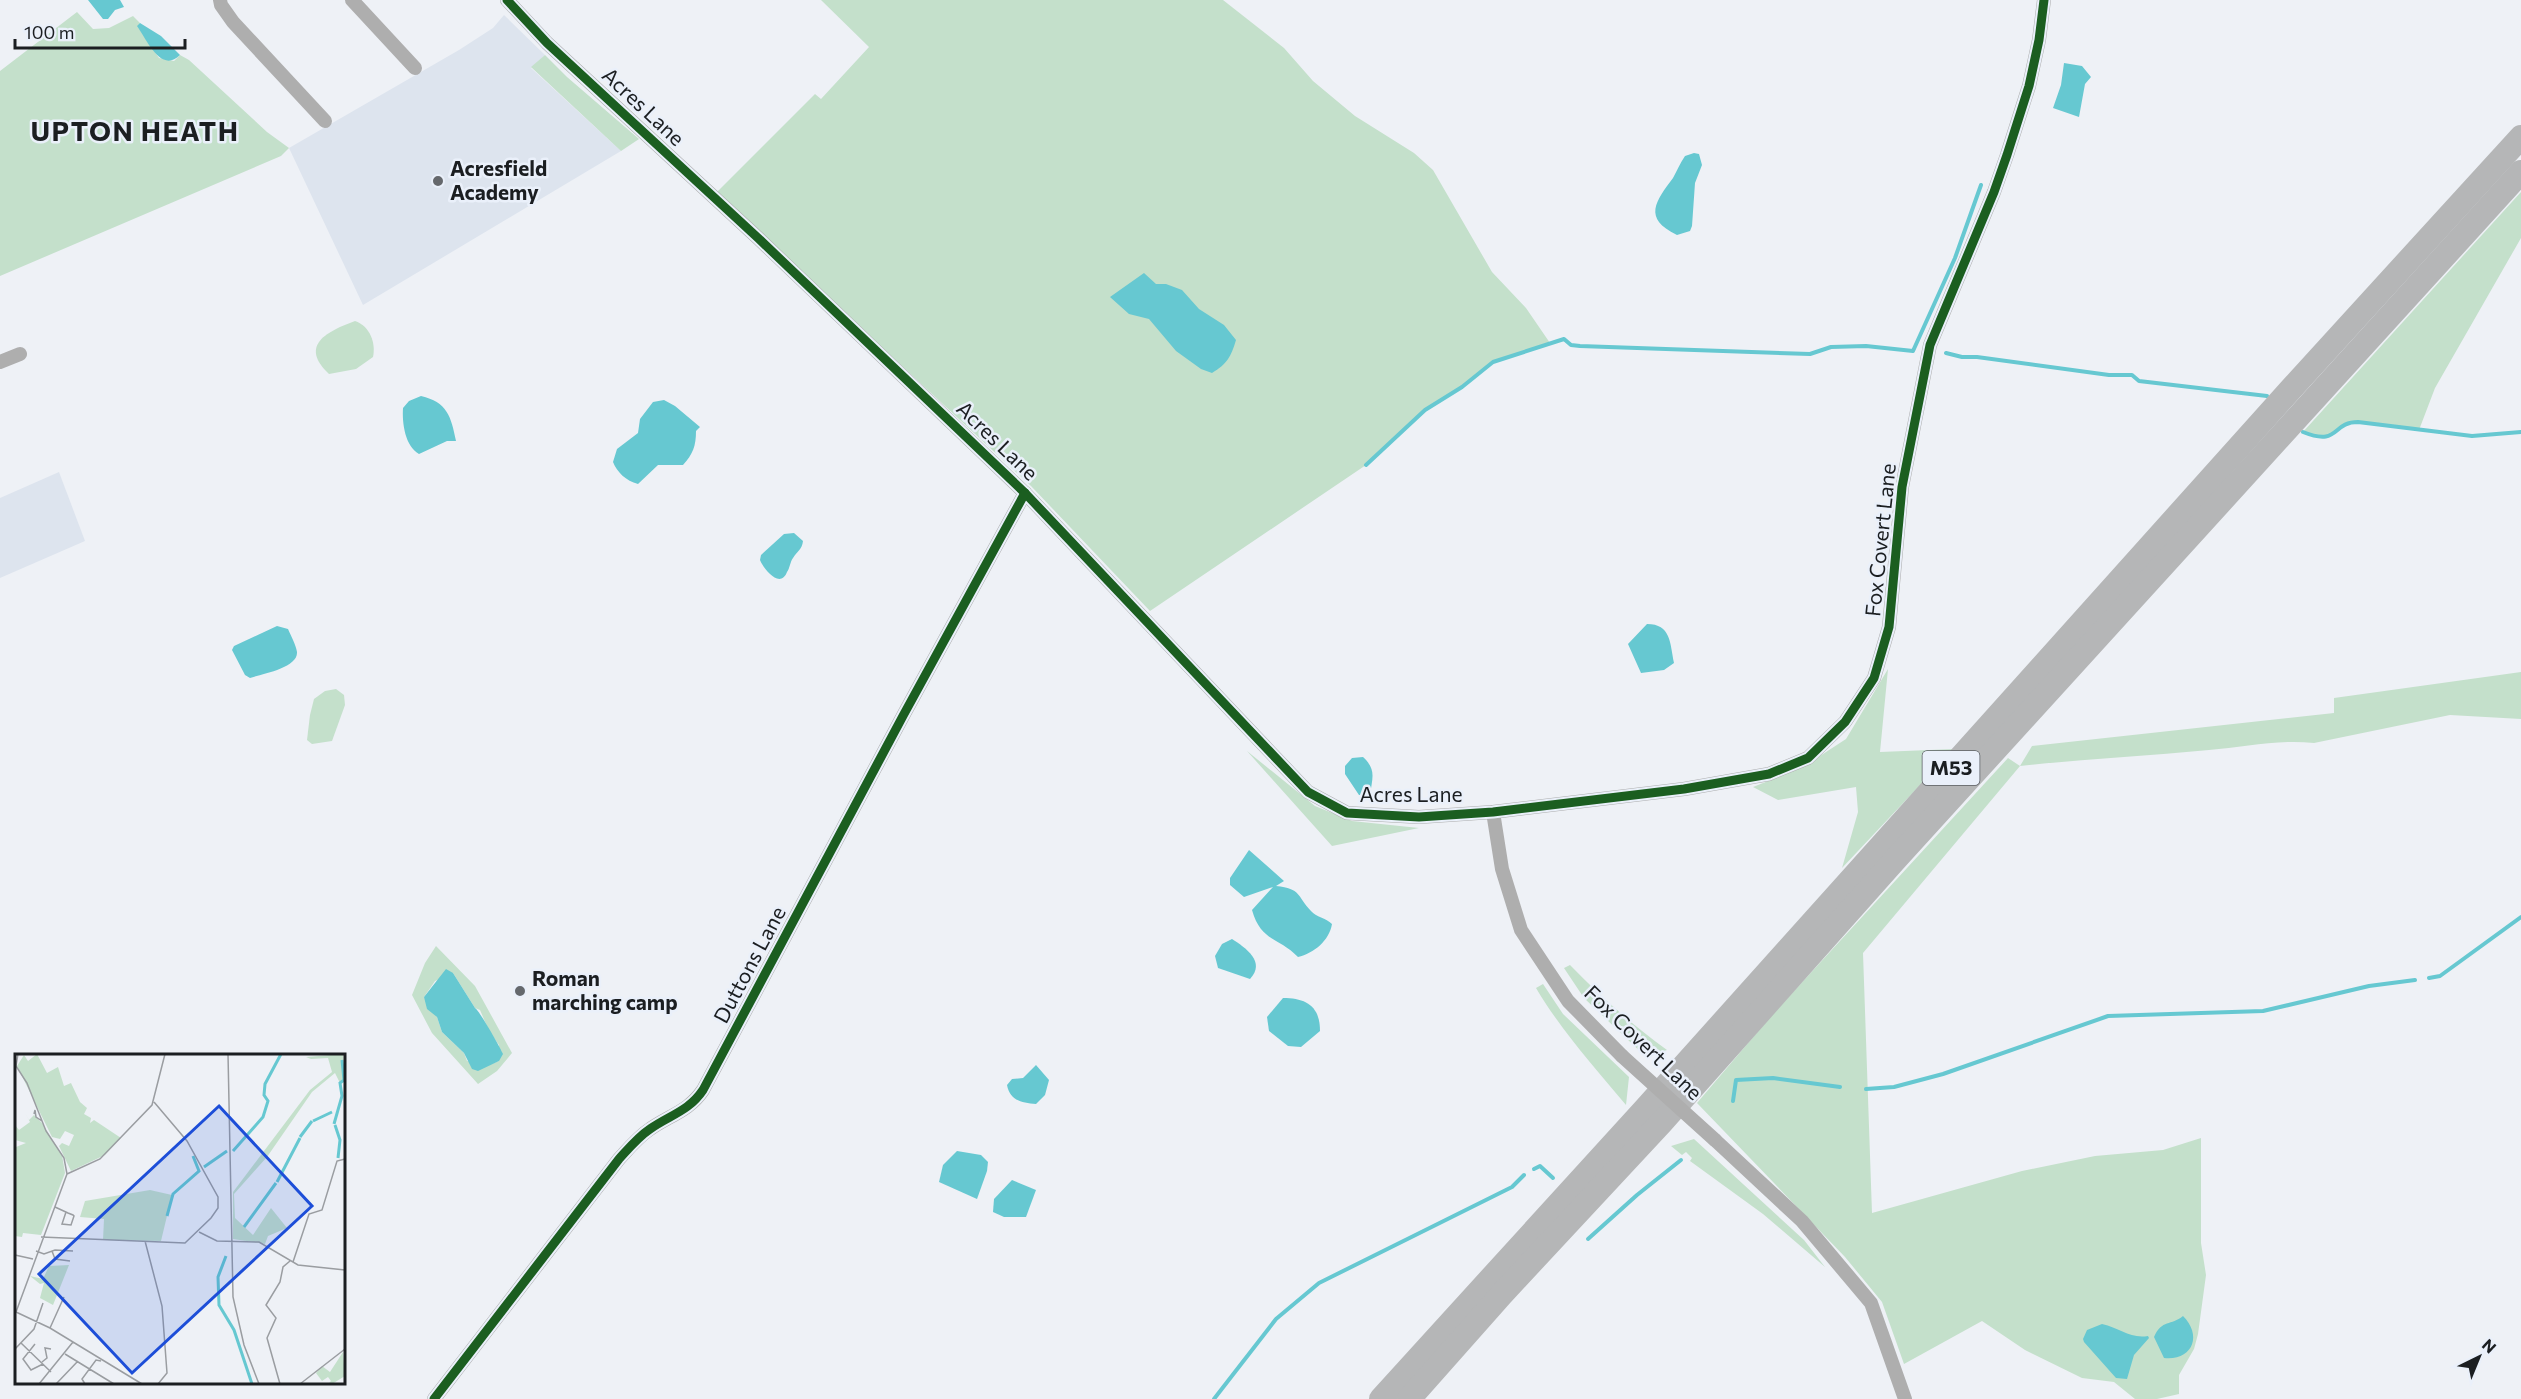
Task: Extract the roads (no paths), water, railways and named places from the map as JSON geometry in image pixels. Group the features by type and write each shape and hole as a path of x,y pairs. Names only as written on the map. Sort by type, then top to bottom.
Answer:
{"highway":[{"name":"M53","path":"1381,1399 1645,1109 2299,380 2521,137"},
{"name":"M53","path":"1409,1399 1495,1302 1662,1122 1894,861 2521,172"}],"street":[{"path":"220,0 233,22 325,121"},
{"path":"352,0 415,68"},
{"name":"Acres Lane","path":"507,0 547,43 758,238 1025,493 1308,792 1347,813 1419,818 1493,812"},
{"name":"Fox Covert Lane","path":"1905,1399 1871,1303 1802,1221 1622,1056 1568,1001 1521,930 1502,869 1493,812 1684,789 1769,774 1808,758 1845,722 1874,678 1889,627 1902,487 1930,345 1994,192 2007,155 2029,86 2039,40 2044,0"},
{"path":"0,362 20,354"},
{"name":"Duttons Lane","path":"435,1399 619,1159 650,1129 678,1115 694,1103 703,1090 1025,493"}],"water":[{"path":"88,0 120,0 124,7 115,10 108,19 103,19"},
{"path":"140,23 161,36 180,55 173,60 161,58 137,26"},
{"path":"2064,63 2082,66 2091,77 2085,84 2079,117 2053,108 2061,85"},
{"path":"1699,154 1702,165 1695,183 1692,226 1690,231 1677,235 1659,222 1656,209 1662,194 1685,156"},
{"path":"1144,273 1156,284 1166,284 1182,290 1199,309 1224,325 1236,340 1225,363 1212,373 1201,369 1176,351 1149,319 1129,314 1110,297"},
{"path":"421,396 437,402 446,411 450,417 456,441 447,441 419,454 410,446 404,427 403,408 409,401"},
{"path":"664,400 675,406 700,427 696,431 693,449 683,465 658,465 638,484 634,483 622,476 613,462 617,449 638,433 640,419 653,402"},
{"path":"794,533 803,541 802,546 784,577 776,578 762,564 761,555 784,534"},
{"path":"1647,624 1661,627 1665,631 1670,642 1674,663 1664,670 1641,673 1628,644"},
{"path":"277,626 288,629 297,652 296,658 285,666 250,678 245,675 232,650 234,646"},
{"path":"1363,757 1372,770 1370,796 1359,795 1345,774 1345,766 1352,758"},
{"path":"1249,850 1284,881 1276,886 1295,891 1313,913 1332,924 1328,936 1310,953 1298,957 1260,928 1252,910 1273,887 1244,897 1230,885 1230,878"},
{"path":"1232,939 1248,951 1255,961 1256,967 1250,979 1218,968 1215,956 1222,944"},
{"path":"446,969 453,973 503,1054 499,1061 478,1071 472,1069 464,1053 442,1032 437,1017 427,1009 424,997"},
{"path":"1283,998 1305,1002 1317,1015 1320,1031 1301,1047 1288,1046 1269,1031 1267,1017"},
{"path":"1036,1065 1049,1080 1045,1095 1036,1104 1017,1100 1011,1095 1007,1085 1012,1079 1023,1078"},
{"path":"957,1151 981,1155 988,1162 977,1199 939,1182 943,1165"},
{"path":"1012,1180 1036,1190 1026,1217 1004,1217 993,1212 994,1199"},
{"path":"2183,1316 2192,1331 2191,1346 2182,1356 2164,1358 2154,1337 2164,1325"},
{"path":"2102,1324 2130,1335 2148,1336 2149,1338 2134,1355 2127,1379 2116,1378 2084,1342 2087,1330"}],"waterway":[{"path":"1366,465 1425,410 1462,387 1493,362 1564,339 1571,345 1580,346 1810,354 1831,347 1866,346 1913,351 1955,258 1981,185"},
{"path":"1946,353 1962,357 1977,357 2109,375 2132,375 2139,381 2267,396"},
{"path":"2303,432 2323,437 2349,423 2358,422 2472,436 2521,432"},
{"path":"2429,978 2440,976 2521,917"},
{"path":"1866,1089 1894,1087 1943,1074 2108,1016 2263,1011 2369,986 2415,980"},
{"path":"1733,1101 1736,1080 1773,1078 1840,1087"},
{"path":"1588,1239 1637,1195 1681,1160"},
{"path":"1534,1169 1540,1166 1553,1178"},
{"path":"1214,1399 1276,1319 1319,1283 1512,1187 1524,1175"}],"place":[{"name":"Acresfield Academy","path":"438,181"},
{"name":"Roman marching camp","path":"520,991"}],"district":[{"name":"UPTON HEATH","path":"135,132"}]}
